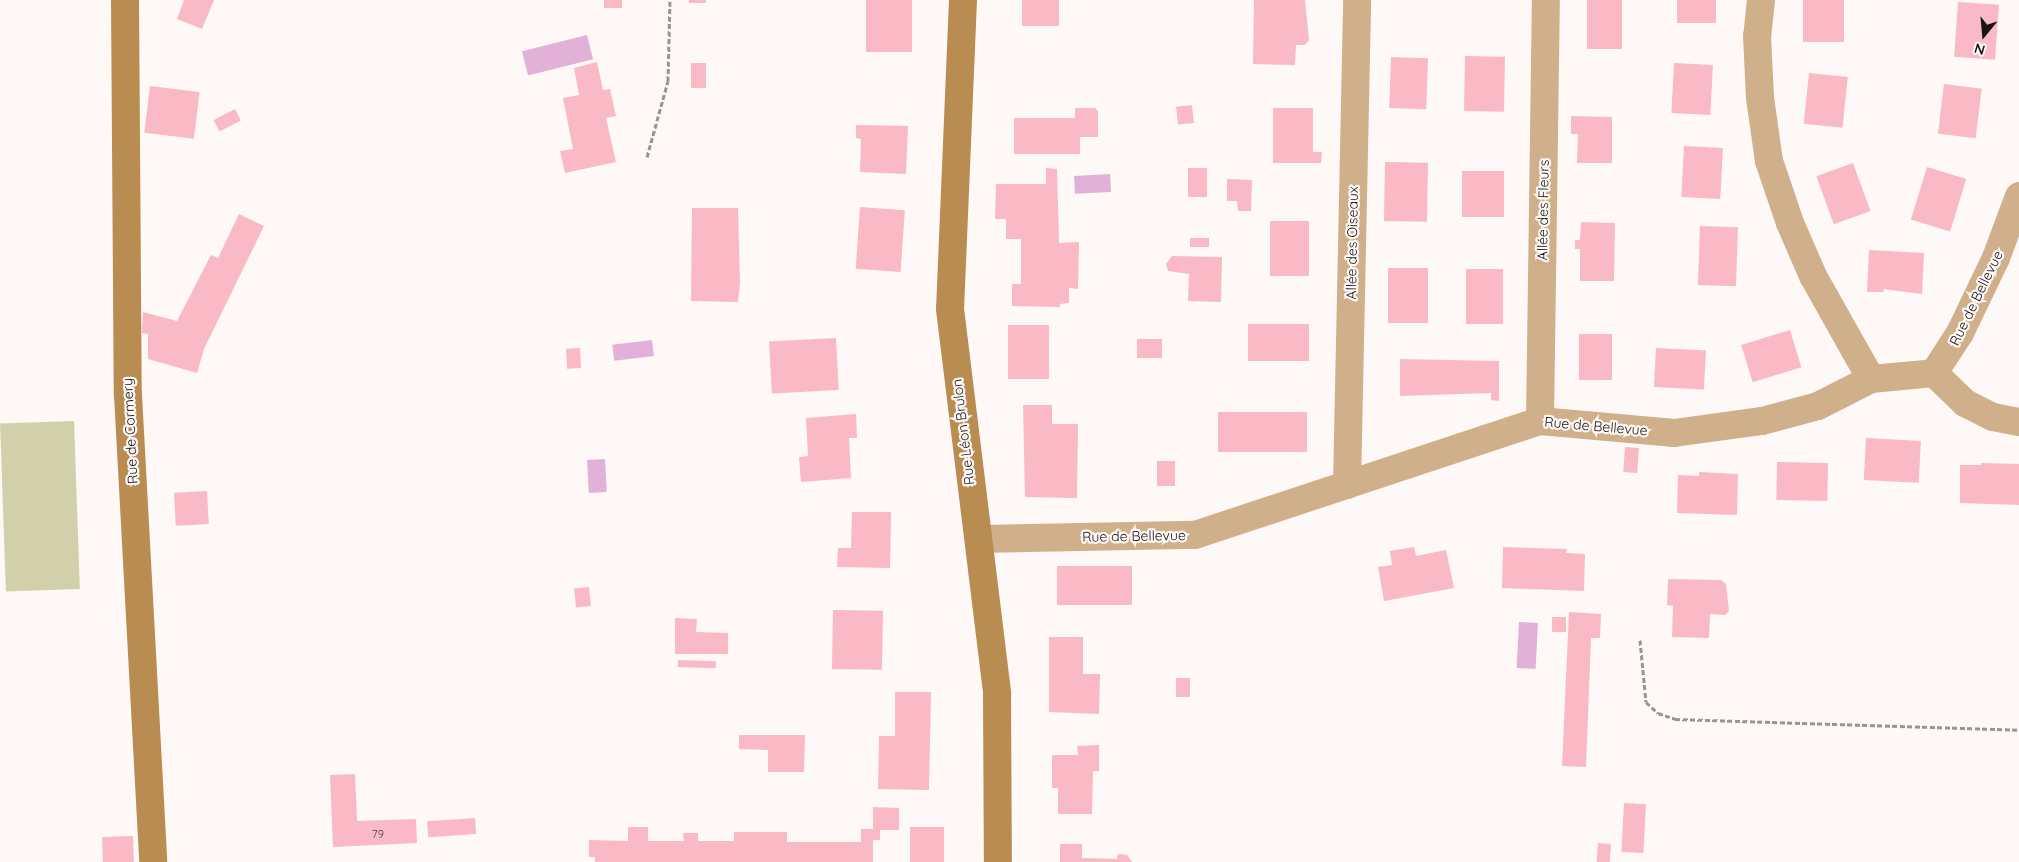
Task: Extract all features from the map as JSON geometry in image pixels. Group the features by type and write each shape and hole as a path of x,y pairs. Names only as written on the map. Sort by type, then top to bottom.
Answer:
{"street":[{"name":"Rue de Cormery","path":"125,0 128,395 153,862"},
{"name":"Rue Léon Brulon","path":"963,0 950,310 971,498 979,539 998,694 998,862"},
{"name":"Allée des Oiseaux","path":"1347,485 1357,0"},
{"name":"Allée des Fleurs","path":"1540,421 1546,0"},
{"path":"1761,0 1757,36 1760,98 1769,160 1790,223 1813,276 1871,379"},
{"name":"Rue de Bellevue","path":"979,539 1196,535 1540,421 1674,433 1781,416 1818,406 1871,379 1934,373 1960,333 1992,266 2019,196"},
{"path":"1934,373 1965,402 1993,416 2019,422"}],"path":[{"path":"647,157 668,81 670,0"},
{"path":"1640,640 1646,702 1658,714 1675,719 2019,730"}],"shaded area":[{"path":"587,35 593,59 528,75 522,51"},
{"path":"1110,174 1111,192 1075,194 1074,176"},
{"path":"652,340 654,356 614,361 612,345"},
{"path":"74,421 80,589 6,591 0,424"},
{"path":"605,459 607,492 589,493 587,460"},
{"path":"1519,622 1538,623 1536,669 1517,668"}],"building":[{"path":"184,0 214,0 202,29 177,19"},
{"path":"604,0 622,0 622,8 604,8"},
{"path":"689,0 706,0 706,3 689,3"},
{"path":"866,0 912,0 912,52 866,52"},
{"path":"1022,0 1059,0 1059,26 1022,26"},
{"path":"1254,0 1305,0 1309,40 1305,45 1296,45 1295,65 1253,64"},
{"path":"1587,0 1622,0 1622,49 1587,49"},
{"path":"1677,0 1716,0 1716,23 1677,23"},
{"path":"1803,0 1844,0 1844,42 1803,42"},
{"path":"1958,2 1999,5 1995,60 1954,57"},
{"path":"1465,56 1505,57 1504,112 1464,111"},
{"path":"1391,57 1428,58 1426,109 1389,108"},
{"path":"597,62 603,90 610,89 616,116 606,118 616,162 565,173 560,151 573,149 563,98 579,95 574,68"},
{"path":"691,63 706,63 706,88 691,88"},
{"path":"1674,63 1713,65 1710,115 1671,113"},
{"path":"1809,73 1848,77 1842,128 1804,124"},
{"path":"1944,84 1982,89 1976,138 1938,134"},
{"path":"150,86 200,92 194,139 144,133"},
{"path":"1192,105 1194,123 1178,125 1176,107"},
{"path":"1075,108 1095,108 1098,111 1098,137 1080,137 1080,154 1014,154 1014,118 1075,118"},
{"path":"1273,108 1313,108 1313,152 1322,152 1321,163 1273,163"},
{"path":"235,109 241,121 220,131 214,120"},
{"path":"1571,116 1612,117 1612,163 1577,163 1578,134 1571,134"},
{"path":"856,125 908,126 906,174 860,172 861,139 856,138"},
{"path":"1684,146 1723,148 1720,199 1681,197"},
{"path":"1385,162 1428,163 1427,222 1384,221"},
{"path":"1853,163 1870,211 1834,224 1816,176"},
{"path":"1927,167 1966,179 1950,232 1911,220"},
{"path":"1046,168 1057,169 1059,243 1079,242 1078,289 1069,288 1069,303 1060,304 1060,307 1012,306 1012,284 1021,284 1021,239 1006,239 1006,219 995,219 996,184 1046,184"},
{"path":"1188,168 1207,168 1207,197 1188,197"},
{"path":"1462,171 1504,171 1504,217 1462,217"},
{"path":"1227,179 1252,180 1251,211 1238,211 1237,201 1227,201"},
{"path":"860,207 905,210 901,272 856,269"},
{"path":"692,208 738,208 740,283 738,302 691,301"},
{"path":"239,214 264,226 204,349 197,373 148,359 148,334 142,333 143,312 177,321 211,255 218,258"},
{"path":"1270,221 1309,221 1309,276 1270,276"},
{"path":"1581,222 1615,223 1614,281 1580,281 1580,249 1575,249 1575,240 1580,240"},
{"path":"1700,226 1738,227 1736,286 1698,285"},
{"path":"1190,238 1209,238 1209,247 1190,247"},
{"path":"1869,250 1924,253 1922,294 1883,289 1884,292 1867,292"},
{"path":"1172,256 1222,257 1221,302 1188,301 1189,274 1168,271 1166,264"},
{"path":"1388,268 1428,268 1428,323 1388,323"},
{"path":"1466,269 1503,269 1503,324 1466,324"},
{"path":"1248,324 1309,324 1309,361 1248,361"},
{"path":"1008,325 1049,325 1049,379 1008,379"},
{"path":"1790,330 1801,367 1753,382 1741,345"},
{"path":"1579,334 1612,334 1612,380 1579,380"},
{"path":"836,338 839,390 772,393 769,342"},
{"path":"1137,339 1162,339 1162,358 1137,358"},
{"path":"580,348 581,368 567,369 566,349"},
{"path":"1656,348 1706,351 1704,390 1654,387"},
{"path":"1400,359 1499,361 1499,401 1491,400 1491,393 1400,396"},
{"path":"1023,405 1052,405 1052,424 1078,424 1077,498 1025,497"},
{"path":"1218,412 1307,412 1307,452 1218,452"},
{"path":"856,414 857,438 849,438 851,478 801,482 799,457 808,456 806,418"},
{"path":"1866,438 1921,441 1919,483 1864,480"},
{"path":"1625,447 1639,448 1637,473 1623,472"},
{"path":"1157,461 1175,461 1175,486 1157,486"},
{"path":"1777,462 1828,463 1827,501 1776,500"},
{"path":"1981,463 2019,464 2019,505 1960,503 1960,465 1981,465"},
{"path":"1699,472 1738,474 1737,515 1677,513 1678,475 1699,476"},
{"path":"207,491 209,524 176,526 174,493"},
{"path":"852,512 891,512 890,568 837,567 838,548 851,548"},
{"path":"1414,547 1416,556 1446,550 1454,588 1384,601 1378,567 1392,565 1390,551"},
{"path":"1503,547 1567,549 1566,553 1585,554 1584,591 1502,588"},
{"path":"1057,566 1132,566 1132,605 1057,605"},
{"path":"1668,579 1721,580 1726,584 1729,611 1725,615 1710,614 1709,638 1672,637 1673,606 1667,605"},
{"path":"589,587 591,606 576,607 574,589"},
{"path":"833,610 883,611 882,670 832,669"},
{"path":"1569,612 1601,614 1600,638 1591,638 1586,767 1562,766"},
{"path":"1552,617 1566,617 1566,632 1552,632"},
{"path":"675,618 697,619 696,632 728,633 728,654 675,654"},
{"path":"1049,637 1083,637 1083,674 1100,674 1099,714 1049,712"},
{"path":"678,660 716,661 716,668 678,667"},
{"path":"1176,678 1190,678 1190,697 1176,697"},
{"path":"895,692 931,692 929,790 878,789 879,736 895,736"},
{"path":"739,735 805,735 804,772 768,772 768,750 739,749"},
{"path":"1099,745 1099,771 1093,771 1092,814 1058,814 1058,788 1052,788 1052,755 1078,755 1077,746"},
{"path":"355,774 357,821 416,819 417,843 333,847 330,775"},
{"path":"1624,803 1646,804 1643,853 1621,852"},
{"path":"873,807 899,808 899,830 880,830 880,840 873,840 873,862 595,862 595,857 589,857 589,840 628,841 628,827 648,827 648,841 684,841 683,833 698,833 698,841 734,841 734,832 787,832 787,842 861,842 861,829 873,829"},
{"path":"475,818 476,834 428,837 427,821"},
{"path":"910,827 944,827 944,862 910,862"},
{"path":"133,836 134,862 103,862 102,837"},
{"path":"1598,843 1611,844 1610,862 1597,862"},
{"path":"1060,844 1082,844 1082,858 1117,859 1118,854 1127,855 1132,862 1060,862"}]}
